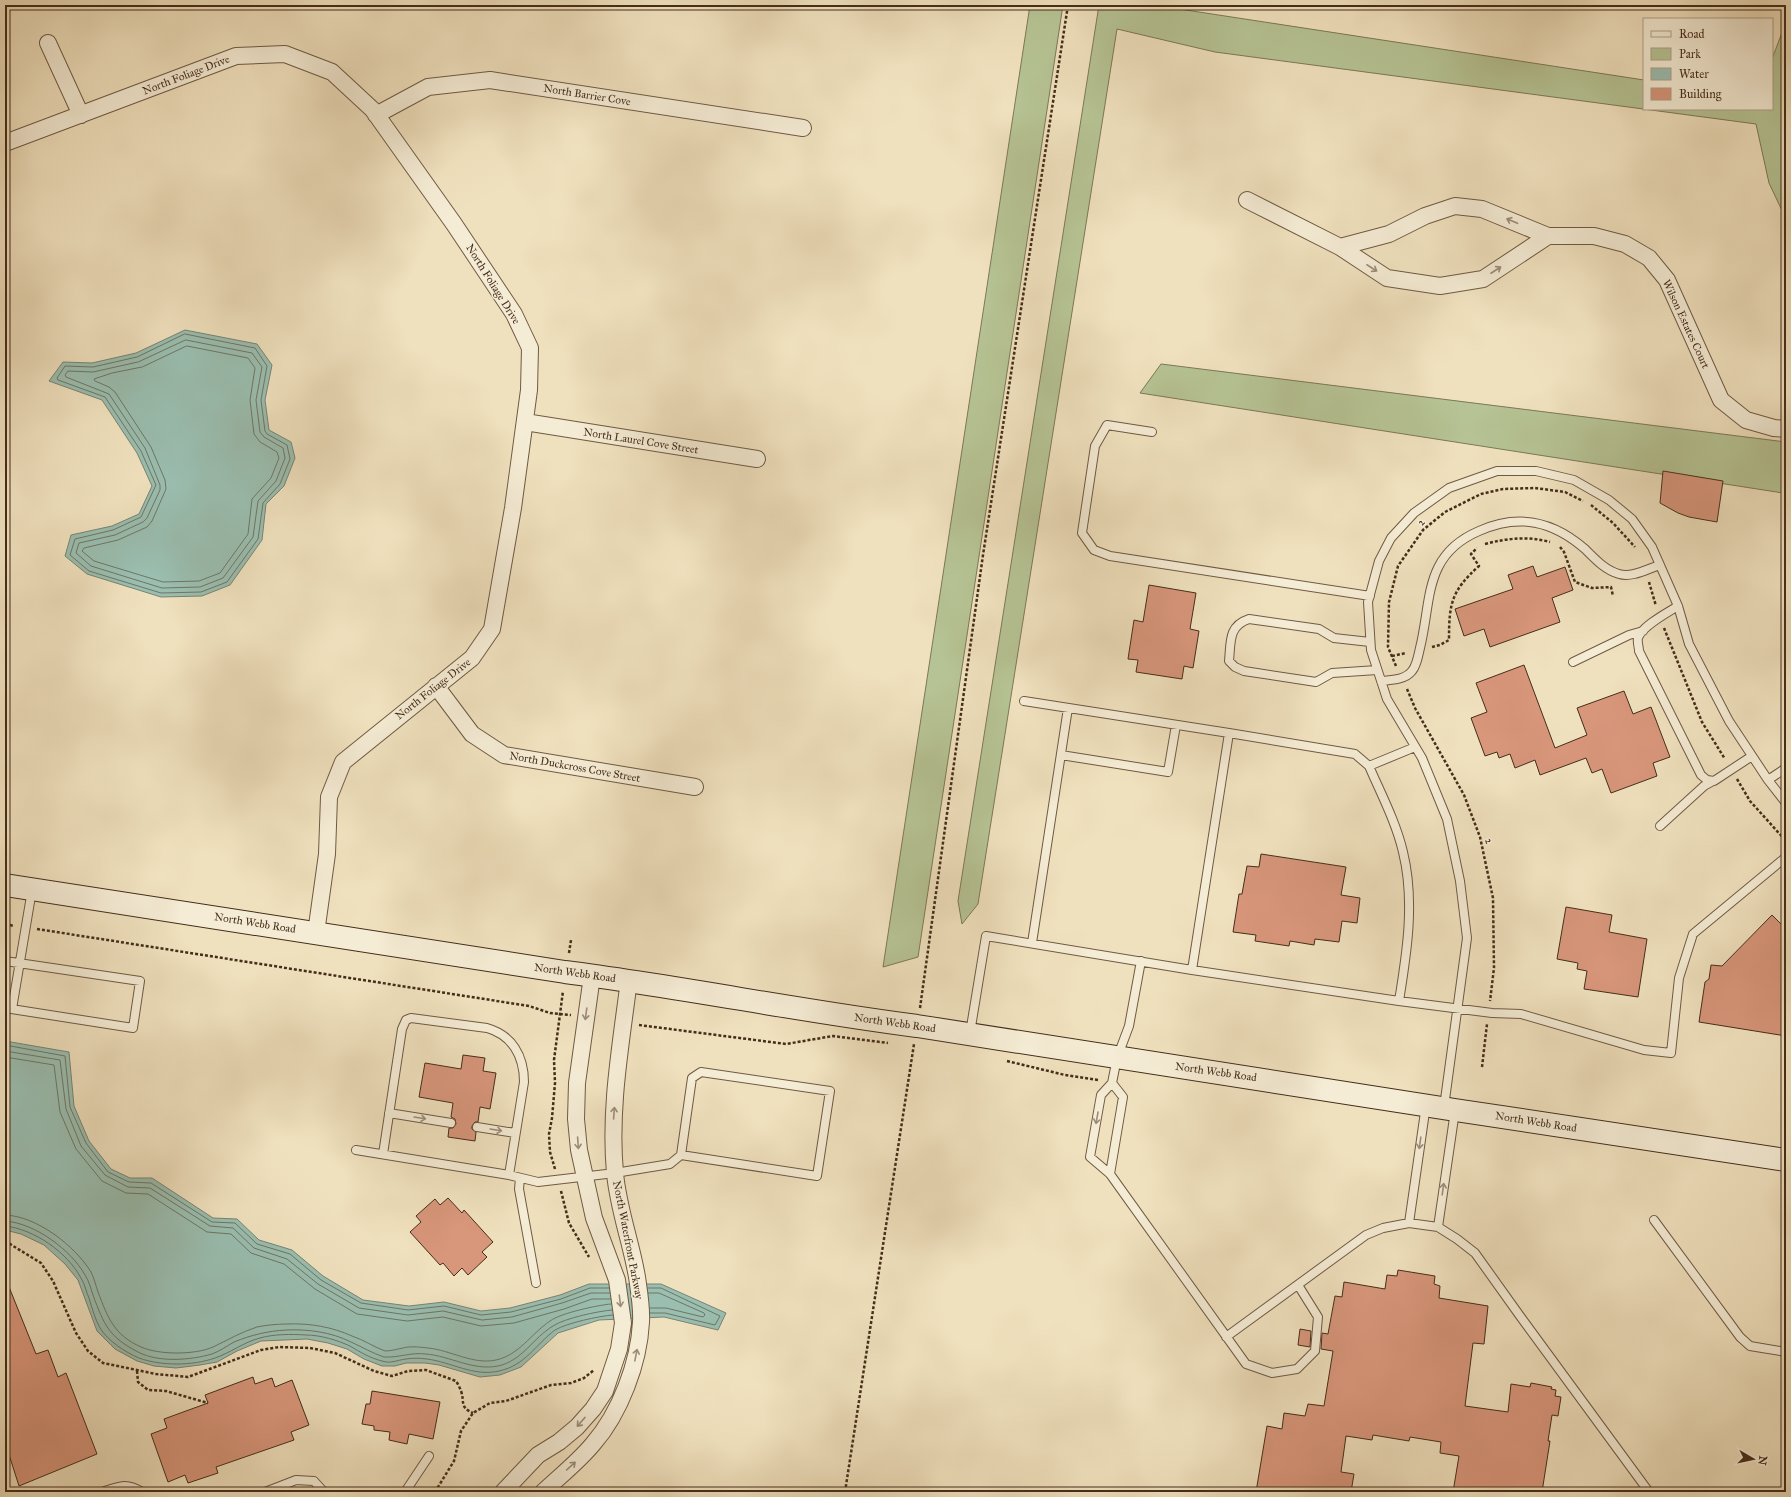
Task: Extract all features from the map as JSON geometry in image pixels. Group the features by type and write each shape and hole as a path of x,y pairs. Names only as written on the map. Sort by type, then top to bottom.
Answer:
{"main road":[{"name":"North Webb Road","path":"5,885 592,976 629,980 856,1018 970,1034 1117,1058 1786,1160"}],"street":[{"path":"48,43 81,115"},
{"name":"North Foliage Drive","path":"5,143 236,56 285,54 332,72 376,115 454,224 514,314 530,348 529,390 525,422 513,508 492,629 472,658 343,762 329,798 327,854 316,933"},
{"name":"North Barrier Cove","path":"376,115 428,87 490,80 803,128"},
{"path":"1248,200 1340,247 1387,278 1440,286 1483,278 1548,236"},
{"name":"Wilson Estates Court","path":"1340,247 1389,234 1425,216 1455,206 1482,209 1548,236 1594,236 1626,244 1649,258 1667,280 1721,400 1746,420 1774,428 1786,429"},
{"name":"North Laurel Cove Street","path":"525,422 758,460"},
{"name":"North Duckcross Cove Street","path":"436,686 472,734 504,755 695,787"},
{"name":"North Waterfront Parkway","path":"503,1492 538,1455 560,1442 577,1427 593,1409 605,1391 619,1349 623,1323 617,1280 594,1218 579,1150 576,1119 577,1084 592,976"},
{"name":"North Waterfront Parkway","path":"549,1490 594,1444 622,1399 635,1360 642,1321 637,1276 622,1216 615,1173 614,1122 617,1078 629,980"}],"lane":[{"path":"1152,432 1107,425 1095,446 1082,533 1094,550 1110,556 1370,596"},
{"path":"1438,1227 1442,1107 1467,938 1460,881 1447,819 1422,758 1387,699 1370,650 1368,602 1379,561 1391,538 1414,513 1449,488 1497,471 1536,471 1574,480 1609,500 1632,519 1652,547 1678,606 1689,644 1729,721 1768,780 1786,803"},
{"path":"1381,681 1402,678 1412,672 1416,665 1429,589 1434,574 1444,557 1454,547 1465,538 1479,531 1498,525 1519,521 1534,522 1546,525 1569,536 1599,563 1619,574 1632,575 1660,565"},
{"path":"1678,606 1660,617 1643,631 1638,640 1639,651 1701,775 1707,780 1714,781"},
{"path":"1370,642 1334,638 1319,629 1249,619 1240,622 1233,630 1229,661 1244,671 1316,682 1332,673 1377,670"},
{"path":"1573,662 1629,635 1643,631"},
{"path":"1024,701 1355,754 1369,766 1392,819 1404,859 1409,900 1409,937 1399,1001"},
{"path":"1032,943 1068,708"},
{"path":"1061,755 1168,772 1176,725"},
{"path":"1192,970 1229,733"},
{"path":"1369,766 1415,747"},
{"path":"1660,826 1704,786 1752,756"},
{"path":"1768,780 1786,768"},
{"path":"970,1034 986,936 1192,970 1399,1001 1488,1012 1521,1014 1644,1050 1671,1053 1679,978 1692,934 1786,856"},
{"path":"5,961 19,963 140,981 133,1028 9,1008 19,963 32,889"},
{"path":"1141,961 1129,1026 1117,1058 1113,1082 1101,1095 1090,1157 1110,1174 1246,1364 1272,1373 1297,1368 1315,1351 1318,1317 1298,1285"},
{"path":"383,1154 402,1029 406,1020 411,1018 486,1028 498,1032 511,1042 524,1069 524,1082 509,1175"},
{"path":"356,1150 509,1175 538,1182 584,1177 670,1164 681,1155 692,1078 701,1072 830,1091 817,1176 681,1155"},
{"path":"1110,1174 1123,1097 1113,1082"},
{"path":"1409,1223 1442,1107"},
{"path":"389,1113 451,1123"},
{"path":"477,1127 515,1133"},
{"path":"520,1178 519,1189 536,1284"},
{"path":"1654,1220 1740,1337 1750,1346 1786,1352"},
{"path":"1226,1337 1366,1235 1383,1228 1409,1223 1438,1227 1457,1238 1475,1253 1649,1492"},
{"path":"405,1492 429,1456"},
{"path":"265,1492 296,1480 314,1481 324,1492"},
{"path":"102,1492 117,1486 132,1486 142,1492"}],"path":[{"path":"921,999 983,555 1068,5"},
{"name":"2","path":"1482,1067 1494,968 1493,898 1480,837 1464,795 1415,708 1388,647 1389,602 1398,566 1423,530 1444,512 1481,494 1503,489 1535,488 1565,492 1589,504 1613,523 1642,555 1660,617 1702,722 1750,801 1786,841"},
{"path":"1392,656 1440,645 1448,640 1449,612 1454,596 1464,579 1479,566 1471,554 1480,545 1501,540 1535,538 1556,544 1564,552 1575,582 1592,588 1611,587 1613,596"},
{"path":"5,924 529,1006 550,1012 586,1017"},
{"path":"624,1022 786,1044 833,1036 892,1044"},
{"path":"845,1492 914,1047 907,1046"},
{"path":"1001,1060 1065,1075 1113,1082"},
{"path":"5,1241 41,1263 53,1281 76,1333 88,1351 103,1363 137,1371 188,1377 261,1350 279,1347 310,1348 335,1353 374,1371 392,1376 426,1370 456,1381 461,1392 461,1402 466,1410 473,1413"},
{"path":"435,1492 454,1461 461,1431 473,1413 490,1403 506,1402 551,1385 571,1383 584,1378 595,1370"},
{"path":"137,1371 138,1382 148,1390 166,1392 208,1403"}],"green space":[{"path":"1030,5 1063,5 918,957 883,967"},
{"path":"1099,5 1153,5 1643,80 1643,109 1215,52 1117,29 978,904 962,924 958,901"},
{"path":"1786,22 1786,219 1769,183 1756,124 1651,110 1773,110 1773,56"},
{"path":"1161,364 1786,442 1786,492 1783,493 1140,393"}],"water":[{"path":"185,330 257,344 272,365 265,400 269,430 291,442 295,458 284,486 266,504 262,540 230,585 202,596 161,597 87,574 65,556 71,535 112,526 139,514 152,486 137,453 102,400 49,381 63,362 92,363 136,353"},
{"path":"5,1041 69,1052 74,1106 89,1141 111,1169 130,1178 152,1178 213,1218 237,1219 259,1240 292,1250 323,1276 363,1300 409,1306 444,1302 481,1311 510,1308 560,1295 589,1284 661,1284 726,1313 718,1330 664,1317 599,1320 558,1333 521,1367 500,1375 480,1377 439,1365 425,1363 406,1363 395,1366 382,1366 364,1359 347,1349 328,1343 307,1339 261,1341 237,1351 217,1362 200,1365 176,1368 154,1366 137,1361 115,1349 97,1331 78,1280 65,1264 44,1245 21,1234 5,1230"}],"building":[{"path":"1663,471 1723,481 1717,522 1689,517 1660,503"},
{"path":"1533,566 1537,577 1565,567 1573,590 1552,598 1560,622 1490,647 1484,629 1464,636 1455,609 1513,589 1508,575"},
{"path":"1149,585 1196,593 1190,629 1199,631 1193,668 1184,666 1182,679 1136,672 1138,660 1128,659 1134,620 1143,622"},
{"path":"1524,665 1555,748 1587,735 1577,708 1624,691 1633,714 1651,707 1670,757 1653,763 1657,776 1611,793 1602,769 1592,773 1586,758 1540,775 1535,760 1515,768 1510,754 1499,758 1497,752 1485,756 1471,718 1487,712 1476,683"},
{"path":"1261,854 1346,867 1341,895 1360,898 1357,923 1342,921 1339,942 1315,939 1314,945 1290,941 1289,946 1255,941 1256,935 1233,932 1239,894 1242,894 1247,866 1259,867"},
{"path":"1566,907 1612,915 1609,932 1647,939 1638,997 1584,989 1587,971 1577,969 1578,963 1557,959"},
{"path":"1772,915 1786,929 1786,1036 1699,1022 1705,982 1709,979 1711,965 1722,966"},
{"path":"463,1055 485,1058 483,1071 496,1073 490,1109 480,1107 478,1122 475,1122 472,1126 472,1129 476,1132 475,1141 448,1137 449,1128 453,1128 456,1124 455,1119 451,1117 453,1103 419,1097 425,1063 461,1069"},
{"path":"448,1198 462,1213 464,1210 493,1242 482,1252 487,1257 468,1275 462,1268 454,1276 443,1263 440,1265 410,1232 421,1222 416,1216 435,1199 440,1205"},
{"path":"1398,1270 1435,1276 1434,1284 1440,1286 1439,1298 1488,1306 1484,1344 1473,1343 1465,1406 1508,1412 1511,1384 1530,1387 1531,1383 1552,1387 1551,1389 1556,1390 1555,1396 1561,1397 1558,1416 1552,1415 1548,1441 1550,1441 1542,1492 1453,1492 1459,1456 1440,1453 1441,1442 1410,1437 1409,1441 1373,1435 1372,1440 1346,1436 1341,1472 1354,1474 1351,1492 1256,1492 1267,1426 1282,1429 1284,1413 1305,1416 1308,1404 1324,1406 1333,1351 1321,1349 1322,1333 1328,1334 1335,1296 1342,1297 1344,1282 1385,1289 1387,1275 1397,1276"},
{"path":"5,1277 36,1354 48,1350 58,1377 66,1373 97,1454 19,1486 5,1442"},
{"path":"1300,1329 1311,1331 1310,1347 1298,1345"},
{"path":"253,1377 255,1384 272,1378 275,1387 292,1380 309,1425 291,1432 294,1440 216,1467 218,1473 188,1483 185,1475 168,1482 151,1434 167,1428 164,1419 208,1403 205,1395"},
{"path":"372,1391 440,1402 433,1439 409,1434 407,1444 389,1440 390,1432 374,1430 374,1426 362,1424 366,1404 370,1404"}]}
